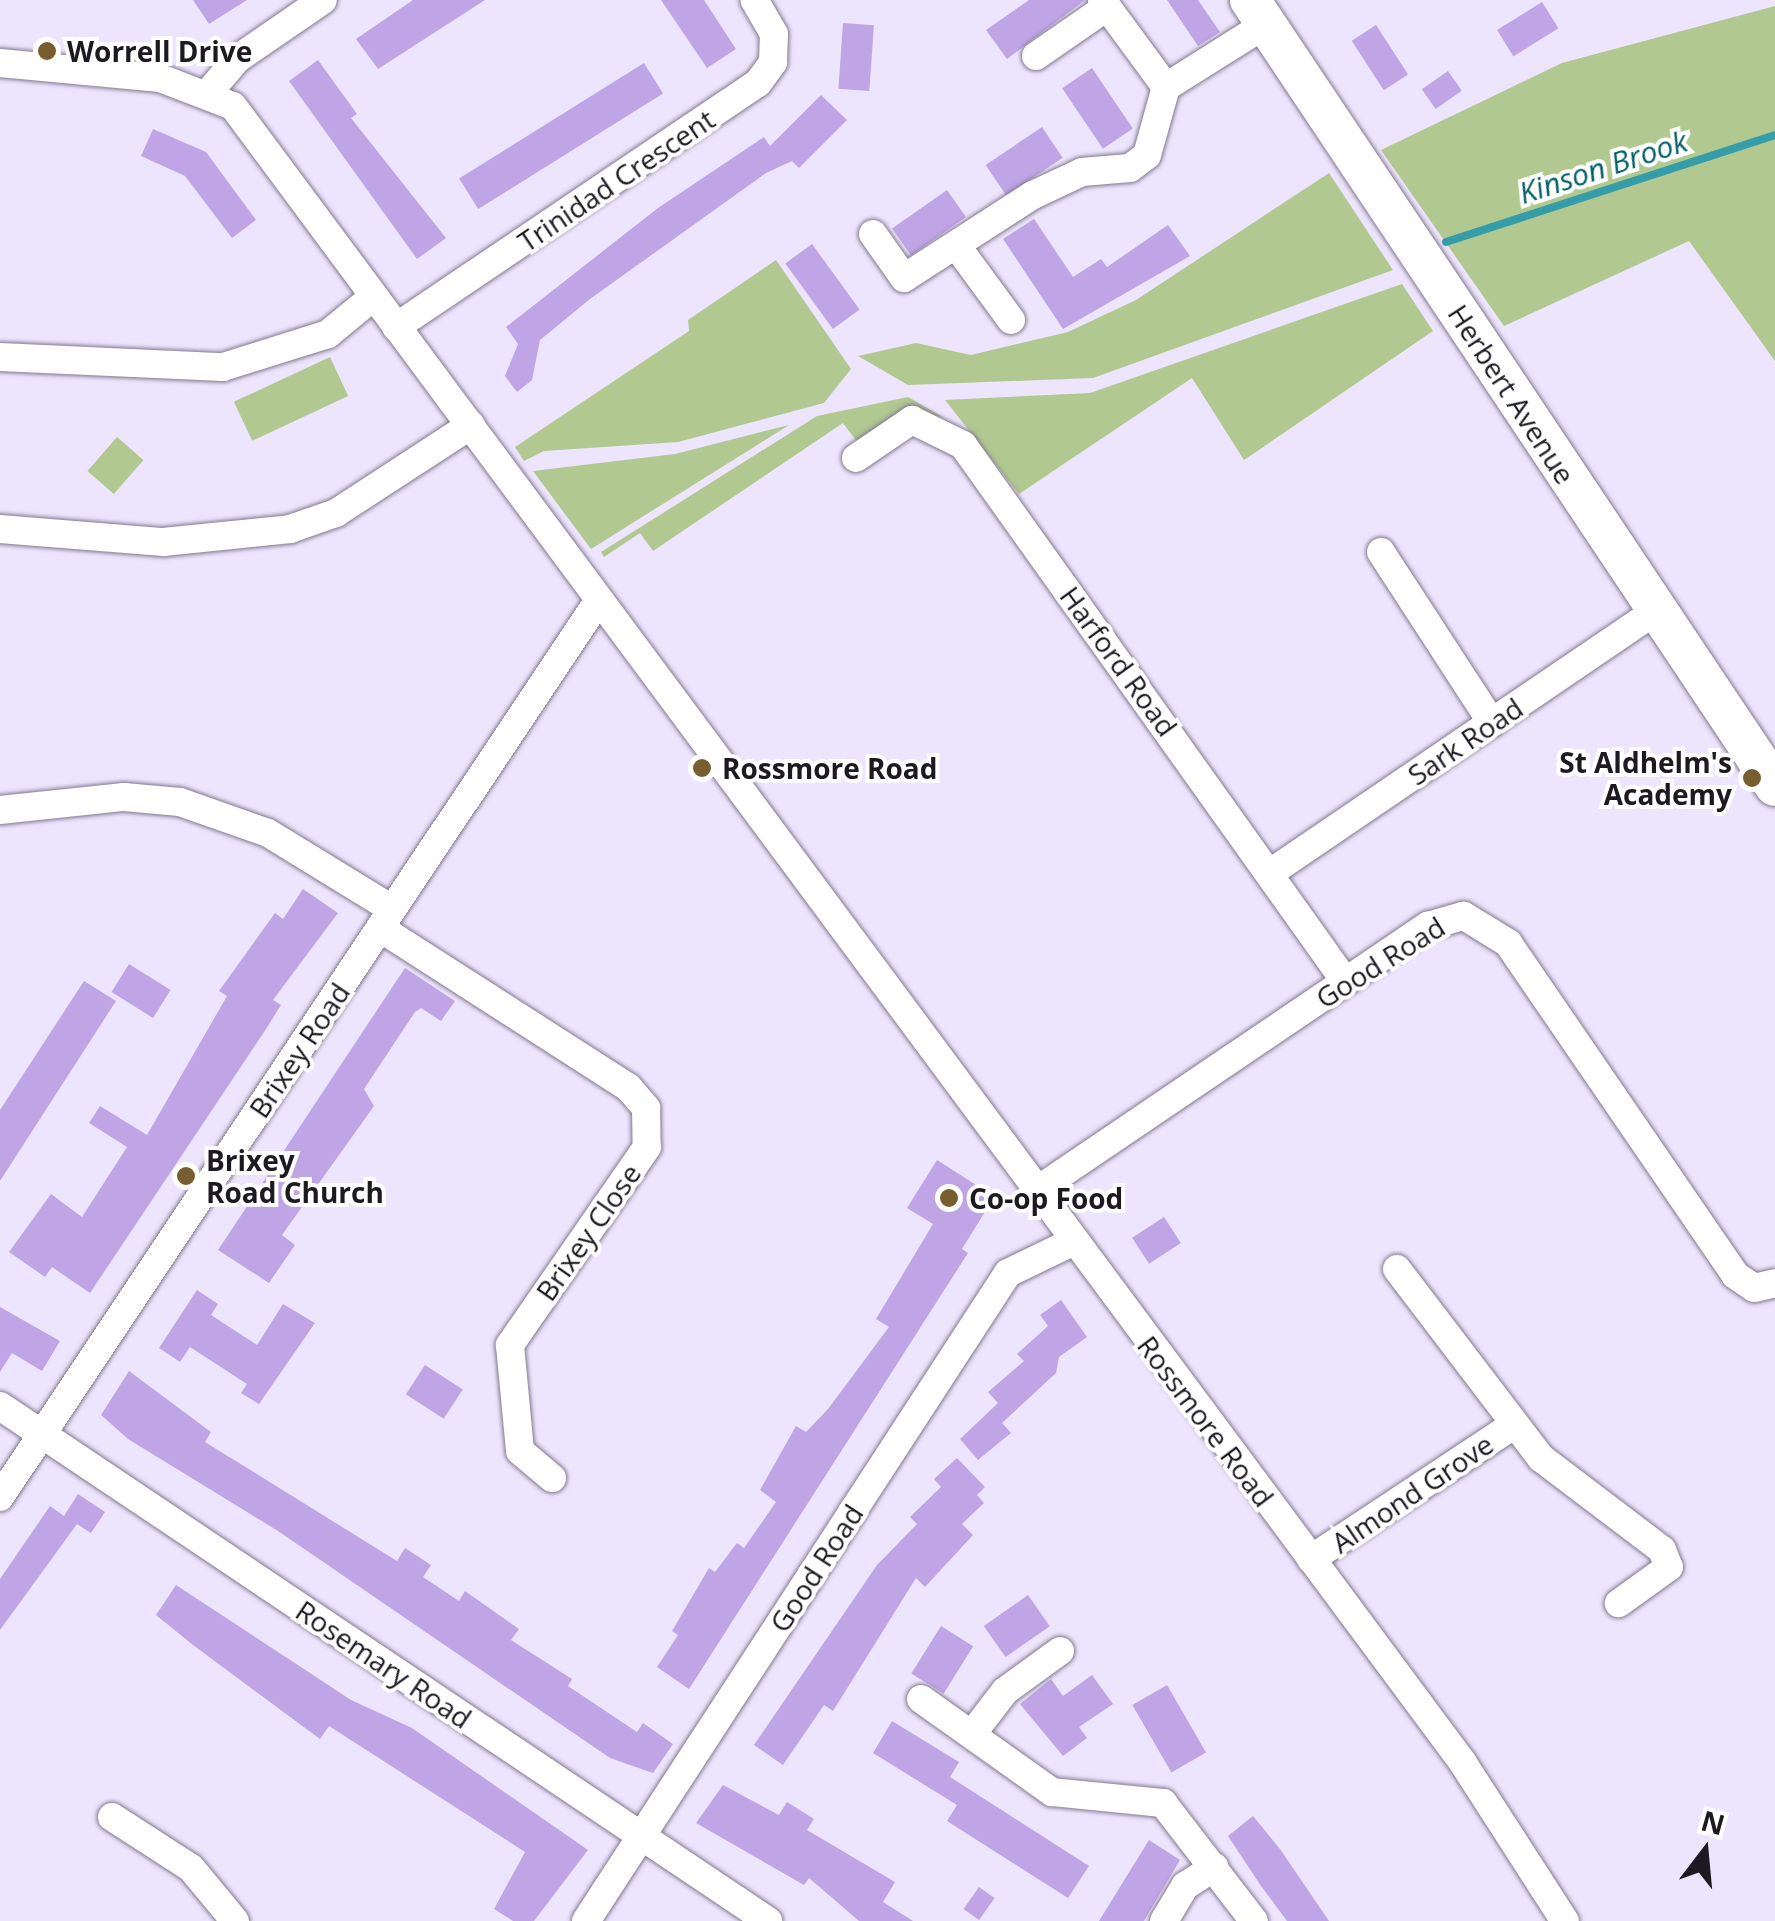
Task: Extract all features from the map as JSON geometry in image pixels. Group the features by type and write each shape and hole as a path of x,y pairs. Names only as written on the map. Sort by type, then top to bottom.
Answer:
{"street":[{"path":"208,92 237,59 323,0"},
{"name":"Trinidad Crescent","path":"396,327 758,83 773,62 774,34 754,0"},
{"path":"1036,56 1103,5 1166,88"},
{"path":"873,234 904,278 1082,172 1130,168 1147,154 1166,88 1258,12"},
{"name":"Herbert Avenue","path":"1258,12 1775,786"},
{"name":"Rossmore Road","path":"0,63 160,78 208,92 233,106 1070,1243 1463,1763 1565,1921"},
{"path":"956,246 1011,320"},
{"path":"0,357 224,368 328,334 373,298"},
{"name":"Harford Road","path":"856,458 912,420 962,445 1273,871 1345,981"},
{"path":"0,529 163,542 290,529 336,513 471,425"},
{"path":"1382,552 1492,723"},
{"name":"Brixey Road","path":"0,1497 597,602"},
{"name":"Sark Road","path":"1273,871 1656,611"},
{"path":"0,810 124,797 180,802 268,833 386,918"},
{"name":"Brixey Close","path":"386,918 628,1087 646,1108 647,1147 510,1345 520,1451 552,1478"},
{"name":"Good Road","path":"1033,1192 1442,918 1490,926 1727,1265 1754,1288 1775,1283"},
{"name":"Good Road","path":"586,1921 1008,1273 1070,1243"},
{"name":"Almond Grove","path":"1397,1270 1512,1426 1541,1458 1662,1550 1669,1567 1619,1603"},
{"name":"Rosemary Road","path":"0,1406 768,1921"},
{"name":"Almond Grove","path":"1311,1560 1512,1426"},
{"path":"972,1734 1005,1691 1060,1651"},
{"path":"920,1699 1052,1792 1163,1803 1254,1921"},
{"path":"112,1817 160,1843 222,1916"},
{"path":"1164,1921 1185,1886 1214,1867"}],"green space":[{"path":"1775,6 1775,361 1689,241 1504,326 1381,150 1562,63"},
{"path":"1329,173 1393,270 1093,378 908,385 858,356 916,343 971,355 1068,332 1136,300"},
{"path":"776,260 851,369 824,403 678,442 544,451 524,461 515,447 689,331 688,320"},
{"path":"1402,284 1433,331 1244,460 1192,378 1019,494 945,400 1090,393"},
{"path":"330,357 348,396 252,441 234,402"},
{"path":"908,397 943,417 916,413 861,447 843,423 653,551 640,533 604,557 601,552 817,416"},
{"path":"789,425 591,549 533,471 675,454"},
{"path":"117,437 143,460 114,494 87,471"}],"building":[{"path":"193,0 247,0 209,24"},
{"path":"413,0 485,0 378,69 356,39"},
{"path":"661,0 704,0 736,49 707,68"},
{"path":"1029,0 1085,0 1007,59 986,30"},
{"path":"1167,0 1198,0 1220,32 1198,46"},
{"path":"1542,2 1558,28 1513,56 1497,30"},
{"path":"843,23 874,25 869,91 838,89"},
{"path":"1376,25 1408,74 1384,90 1352,41"},
{"path":"318,60 357,114 351,118 446,238 417,259 289,81"},
{"path":"644,63 663,94 478,209 459,179"},
{"path":"1092,68 1133,129 1103,149 1062,88"},
{"path":"1448,71 1462,91 1436,109 1422,89"},
{"path":"821,95 847,120 799,168 792,161 766,173 590,299 540,340 532,380 517,392 505,376 518,344 506,327 658,208 764,137 770,146"},
{"path":"1042,127 1063,158 1006,196 986,165"},
{"path":"153,129 206,152 256,220 232,238 185,176 141,156"},
{"path":"947,190 966,217 911,255 892,228"},
{"path":"1034,219 1073,277 1101,259 1107,267 1168,225 1190,256 1063,329 1003,239"},
{"path":"812,244 860,310 833,329 785,263"},
{"path":"303,889 338,913 273,1000 281,1005 90,1293 52,1267 45,1277 9,1252 51,1194 82,1217 127,1147 89,1123 100,1106 147,1135 227,996 219,991 275,913 283,919"},
{"path":"129,964 171,990 153,1018 112,992"},
{"path":"405,968 455,1001 441,1021 421,1008 415,1012 364,1089 374,1106 282,1235 295,1245 269,1283 218,1250"},
{"path":"84,981 116,1001 0,1181 0,1110"},
{"path":"937,1160 981,1188 988,1207 962,1249 968,1253 689,1689 657,1667 678,1635 672,1631 709,1568 715,1572 737,1543 744,1548 776,1502 760,1490 796,1426 806,1432 828,1409 889,1327 876,1319 933,1224 907,1208"},
{"path":"1164,1217 1181,1243 1149,1264 1132,1238"},
{"path":"197,1290 218,1304 211,1315 257,1345 283,1304 315,1323 259,1404 241,1393 247,1384 190,1347 180,1362 159,1348"},
{"path":"1061,1300 1087,1337 1059,1357 1056,1373 1002,1423 1011,1433 978,1460 960,1439 998,1403 988,1392 1024,1361 1017,1354 1048,1326 1040,1315"},
{"path":"0,1307 60,1341 42,1371 12,1353 0,1372"},
{"path":"425,1365 463,1390 444,1419 406,1394"},
{"path":"129,1371 211,1432 205,1442 397,1561 405,1548 431,1565 423,1577 459,1601 465,1591 519,1629 511,1640 572,1679 568,1686 637,1732 643,1723 673,1744 653,1773 610,1758 278,1531 128,1439 101,1415"},
{"path":"957,1458 985,1487 977,1495 984,1503 962,1524 973,1535 925,1587 916,1578 833,1711 824,1705 783,1765 754,1745 877,1565 917,1524 910,1517 941,1487 934,1479"},
{"path":"78,1494 105,1512 91,1533 77,1524 0,1630 0,1579 50,1506 64,1516"},
{"path":"176,1585 351,1700 412,1728 588,1850 534,1921 513,1921 494,1909 525,1852 329,1726 320,1739 193,1645 156,1615"},
{"path":"1028,1595 1050,1626 1006,1657 984,1626"},
{"path":"941,1626 973,1646 944,1694 911,1673"},
{"path":"1092,1675 1113,1704 1079,1727 1087,1738 1063,1756 1020,1704 1051,1679 1063,1696"},
{"path":"1167,1685 1206,1753 1171,1773 1132,1705"},
{"path":"892,1721 959,1762 950,1777 1089,1866 1068,1898 947,1821 957,1805 873,1753"},
{"path":"723,1785 779,1815 787,1802 814,1819 807,1830 895,1882 883,1902 913,1921 859,1921 809,1878 804,1885 696,1823"},
{"path":"1253,1816 1329,1921 1287,1921 1261,1886 1228,1836"},
{"path":"1149,1840 1180,1860 1144,1921 1099,1921"},
{"path":"979,1887 995,1898 979,1920 964,1909"}],"waterway":[{"name":"Kinson Brook","path":"1446,242 1775,135"}],"place":[{"name":"Worrell Drive","path":"47,51"},
{"name":"Rossmore Road","path":"702,768"},
{"name":"St Aldhelm's Academy","path":"1752,778"},
{"name":"Brixey Road Church","path":"186,1176"},
{"name":"Co-op Food","path":"949,1198"}]}
